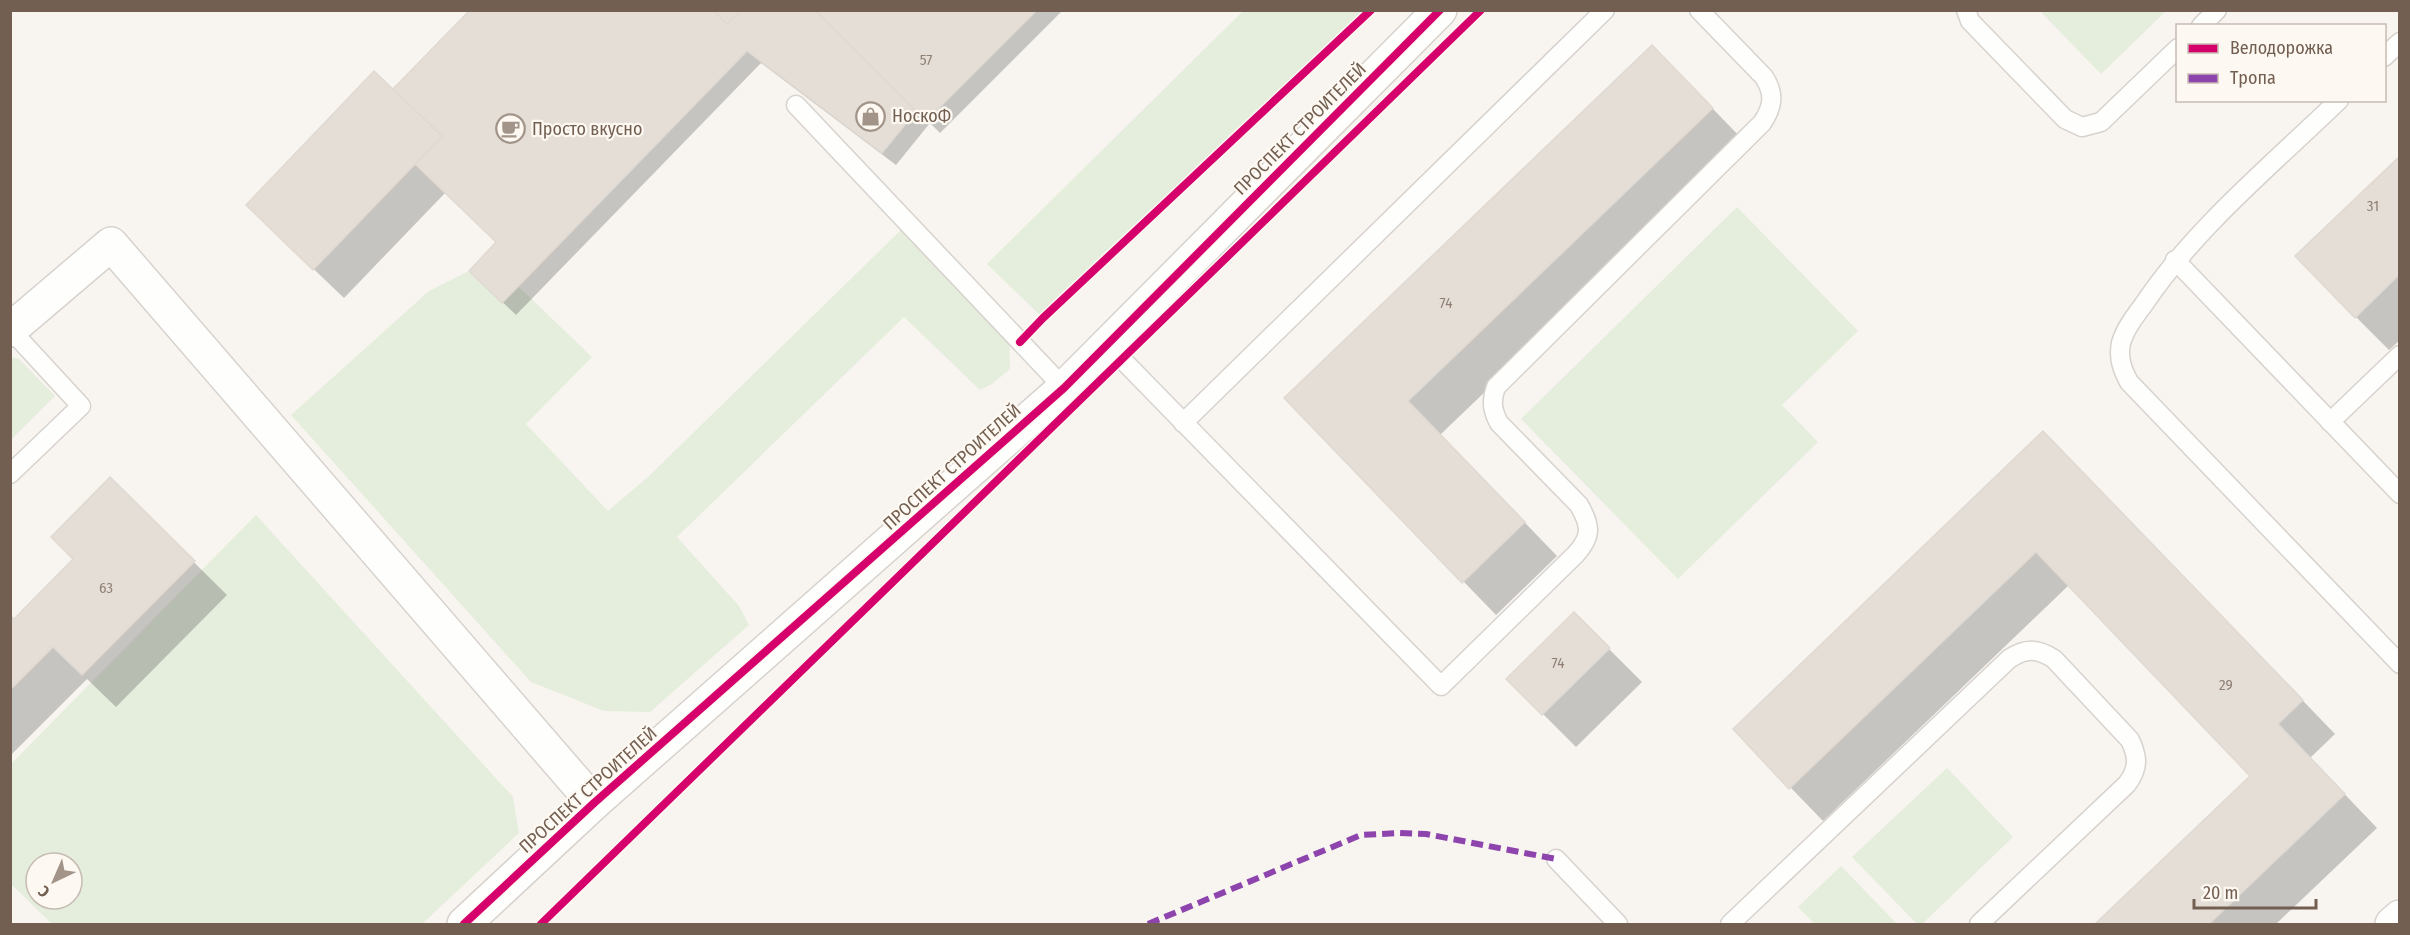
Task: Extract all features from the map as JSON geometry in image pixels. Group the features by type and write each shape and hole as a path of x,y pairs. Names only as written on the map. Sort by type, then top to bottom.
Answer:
{"street":[{"name":"ПРОСПЕКТ СТРОИТЕЛЕЙ","path":"464,924 594,803 1064,388 1440,10"},
{"path":"11,330 111,244 594,803"},
{"path":"2392,924 2400,917"}],"lane":[{"path":"1183,423 1605,10"},
{"path":"1107,345 1441,686 1576,554 1585,543 1588,532 1587,520 1579,505 1499,423 1493,412 1492,398 1496,387 1762,123 1770,111 1772,99 1770,87 1764,77 1699,10"},
{"path":"1966,10 1970,21 2065,119 2082,127 2101,122 2176,50"},
{"path":"2203,24 2217,10"},
{"path":"2386,56 2400,42"},
{"path":"2337,102 2175,260 2129,325 2122,341 2120,354 2122,368 2129,382 2400,664"},
{"path":"796,105 1064,388"},
{"path":"2175,260 2400,494"},
{"path":"10,474 81,406 11,330"},
{"path":"2330,422 2400,356"},
{"path":"1730,924 2009,659 2019,652 2042,651 2054,659 2130,740 2137,753 2135,774 1978,924"},
{"path":"1556,859 1618,924"}],"green space":[{"path":"1243,11 1371,11 1043,318 987,264"},
{"path":"2040,11 2166,11 2101,74"},
{"path":"1737,207 1858,331 1782,405 1818,442 1678,579 1521,419"},
{"path":"908,223 1009,331 1010,369 992,384 980,390 904,317 677,537 739,606 749,625 650,712 604,711 531,682 291,415 429,291 469,271 502,302 518,286 592,357 526,424 608,511 648,477"},
{"path":"11,357 19,359 55,396 11,440"},
{"path":"256,515 513,797 519,833 422,924 52,924 39,911 84,911 84,851 24,851 24,897 11,884 11,764"},
{"path":"1947,768 2013,837 1922,924 1917,924 1852,857"},
{"path":"1841,866 1897,924 1815,924 1798,907"}],"building":[{"path":"470,10 713,10 727,24 741,10 815,10 917,110 882,153 747,51 502,303 469,271 496,242 415,164 442,136 393,89"},
{"path":"713,10 741,10 727,24"},
{"path":"815,10 1037,10 926,121"},
{"path":"1652,45 1713,108 1408,401 1525,522 1462,583 1284,398"},
{"path":"374,71 442,136 313,270 246,205"},
{"path":"2400,156 2400,274 2355,318 2295,256"},
{"path":"2043,431 2303,700 2278,724 2345,794 2209,924 2095,924 2250,776 2036,552 1789,789 1733,729"},
{"path":"110,477 195,561 82,675 53,647 10,690 10,615 14,619 73,559 51,537"},
{"path":"1574,612 1610,648 1542,715 1506,679"}],"marked path":[{"path":"1148,924 1361,835 1426,834 1556,859"}],"cycle path":[{"path":"1020,342 1371,10"},
{"path":"464,924 594,803 1064,388 1440,10"},
{"path":"541,924 1481,10"}],"place":[{"name":"НоскоФ","path":"871,116"},
{"name":"Просто вкусно","path":"511,129"}]}
